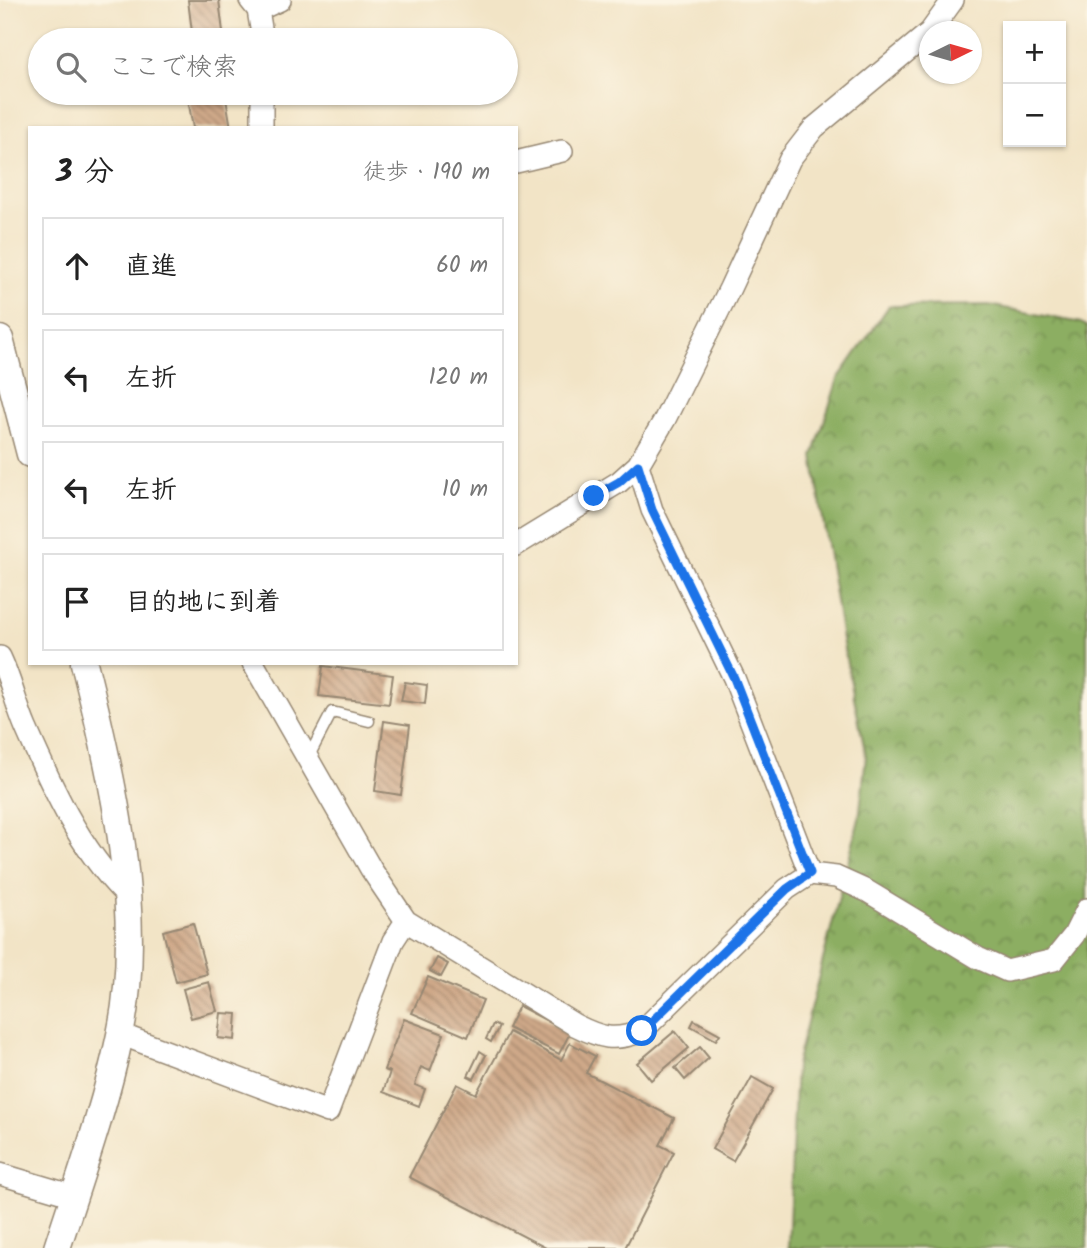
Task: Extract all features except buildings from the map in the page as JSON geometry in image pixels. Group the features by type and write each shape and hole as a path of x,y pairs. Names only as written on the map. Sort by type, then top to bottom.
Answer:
{"street":[{"path":"261,28 254,5 280,0"},
{"path":"938,21 953,0"},
{"path":"518,543 619,482 638,465 665,419 790,159 814,128 919,41"},
{"path":"262,105 262,126"},
{"path":"518,162 562,151"},
{"path":"0,338 28,446"},
{"path":"638,465 652,510 734,678 810,873"},
{"path":"0,657 26,727 78,834 101,870 125,894"},
{"path":"57,1248 120,1034 127,966 125,894 117,809 84,665"},
{"path":"254,665 371,869 406,921 575,1026 605,1040 623,1039 642,1031 787,889 810,873 836,877 867,891 978,958 1007,971 1054,960 1074,935 1087,909"},
{"path":"120,1034 328,1112 393,941 406,921"},
{"path":"0,1174 74,1196"}],"lane":[{"path":"308,758 332,712 369,721"}],"green space":[{"path":"989,305 1081,323 1087,327 1087,1248 788,1248 796,1065 859,819 866,756 842,639 813,456 838,379 889,306"}],"route":[{"path":"594,496 619,482 638,465 652,510 734,678 810,873 787,889 642,1031"}]}
